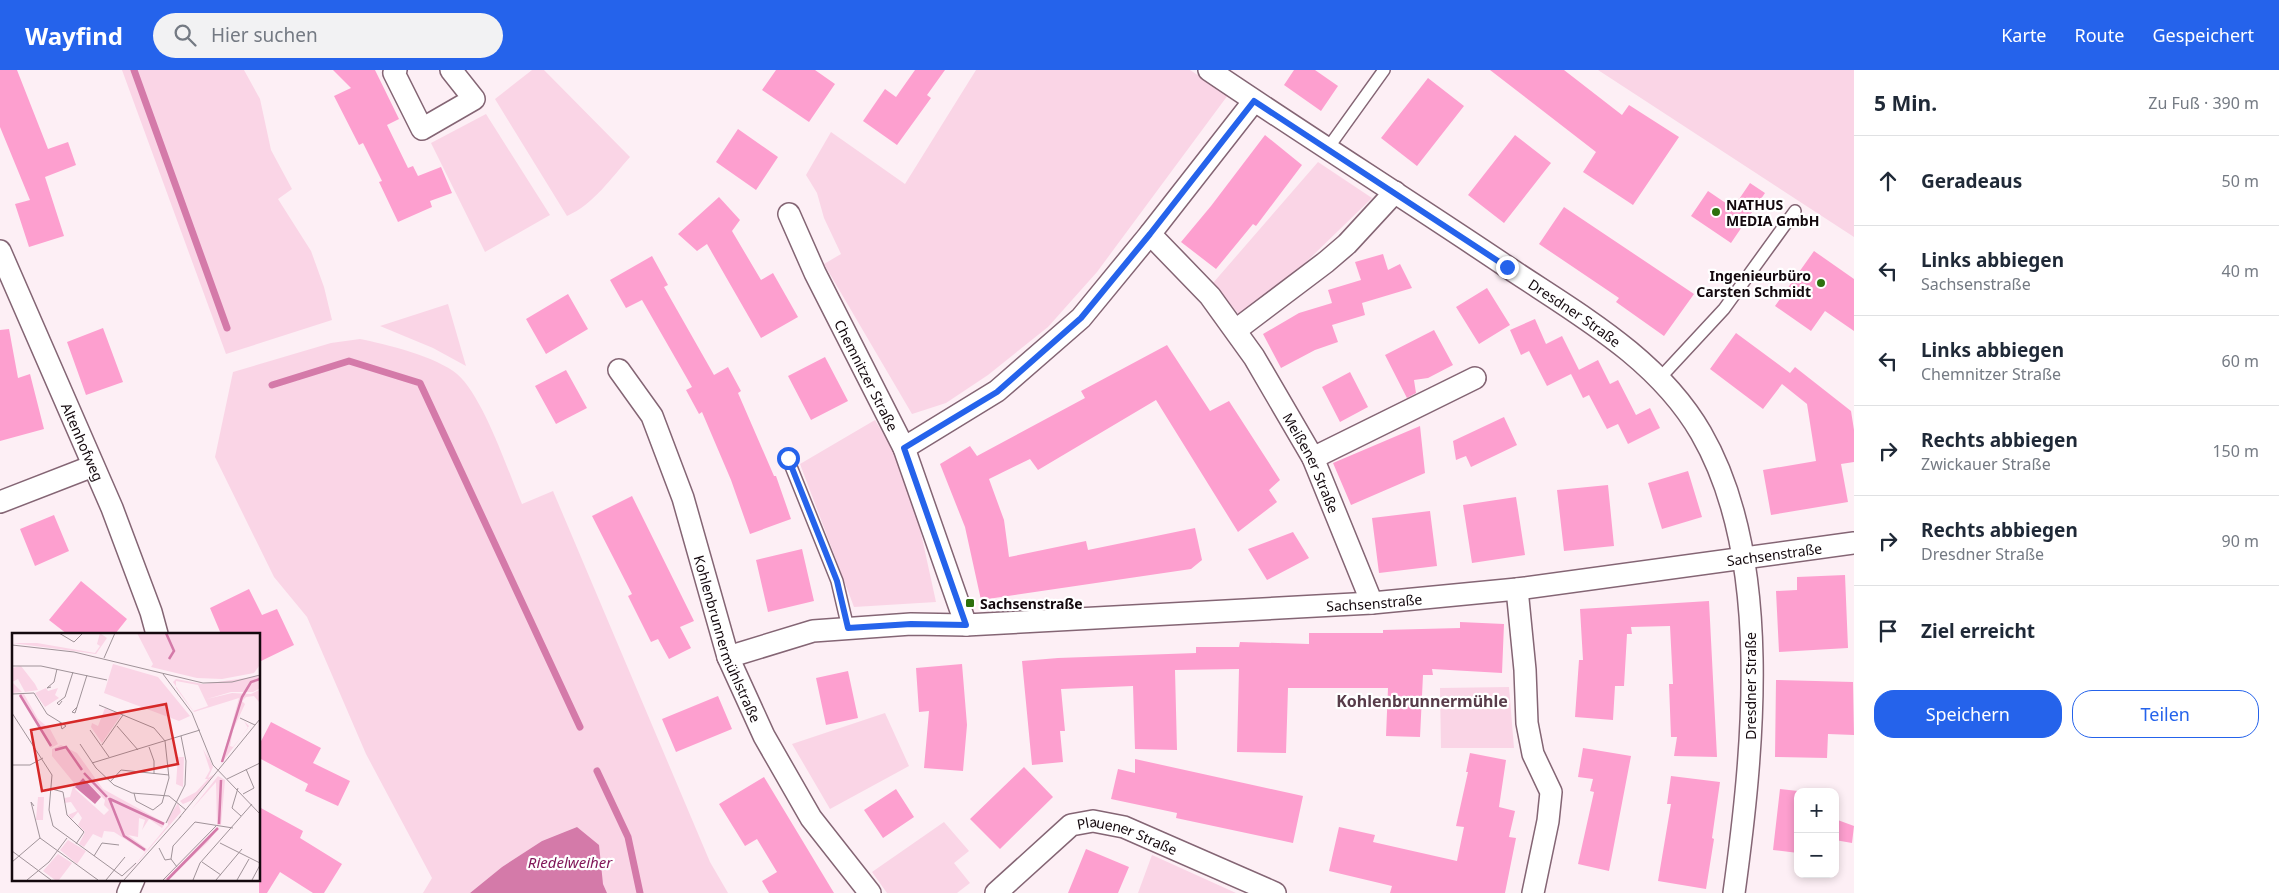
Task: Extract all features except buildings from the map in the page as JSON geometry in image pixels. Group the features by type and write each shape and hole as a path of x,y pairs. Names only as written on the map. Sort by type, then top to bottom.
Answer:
{"street":[{"path":"396,70 394,73 422,129 474,98 451,70"},
{"name":"Dresdner Straße","path":"1209,70 1598,327 1660,379 1701,433 1719,469 1744,560 1748,598 1751,716 1742,833 1734,893"},
{"path":"904,448 997,392 1081,318 1150,234 1254,101"},
{"path":"1236,330 1347,244 1395,192"},
{"name":"Chemnitzer Straße","path":"789,214 815,273 904,448 966,625"},
{"name":"Meißener Straße","path":"1150,234 1210,296 1236,330 1313,458 1372,603"},
{"name":"Altenhofweg","path":"0,251 122,534 151,612 157,633"},
{"name":"Kohlenbrunnermühlstraße","path":"619,370 652,416 676,480 728,657 764,736 811,818 870,893"},
{"path":"1313,458 1475,378"},
{"path":"0,502 93,466"},
{"name":"Sachsenstraße","path":"728,657 812,630 911,624 966,625 1372,603 1516,589 1854,544"},
{"path":"1516,589 1525,670 1527,723 1533,754 1550,792 1548,821 1533,893"},
{"name":"Plauener Straße","path":"996,893 1071,825 1094,821 1124,827 1276,893"},
{"path":"128,893 134,880"}],"lane":[{"path":"1328,148 1384,70"},
{"path":"1660,379 1724,309 1795,211"},
{"path":"788,458 837,581 848,628"}],"shaded area":[{"path":"122,70 244,70 260,99 271,150 292,189 278,199 311,251 324,287 332,320 226,354"},
{"path":"532,70 544,70 630,157 594,198 567,216 495,99"},
{"path":"976,70 1190,70 1228,95 1097,272 1048,327 988,375 946,403 912,414 824,264 841,254 824,218 817,193 806,175 831,132 905,184"},
{"path":"1598,70 1854,70 1854,237"},
{"path":"486,114 550,215 485,252 431,143"},
{"path":"1318,162 1372,198 1304,264 1241,317 1213,283"},
{"path":"448,304 466,366 433,348 380,326"},
{"path":"360,339 424,357 437,362 457,374 467,385 485,416 522,504 553,491 710,862 728,893 607,893 577,827 542,841 502,867 470,893 423,893 432,878 366,754 307,617 274,577 215,457 233,372 331,343"},
{"path":"875,420 894,452 917,515 936,602 854,607 800,464"},
{"path":"1509,687 1514,748 1441,748 1440,688"},
{"path":"885,713 909,766 830,809 792,744"},
{"path":"944,822 969,851 954,863 970,883 957,893 887,893 872,872"},
{"path":"1152,855 1236,893 1138,893"}],"water":[{"name":"Riedelweiher","path":"577,827 599,845 603,884 607,893 470,893 502,867 542,841"}],"waterway":[{"path":"134,70 227,328"},
{"path":"272,385 349,361 420,383 580,727"},
{"path":"597,771 628,837 640,893"}],"place":[{"name":"NATHUS MEDIA GmbH","path":"1716,212"},
{"name":"Ingenieurbüro Carsten Schmidt","path":"1821,283"},
{"name":"Sachsenstraße","path":"970,603"}],"district":[{"name":"Kohlenbrunnermühle","path":"1422,701"}],"route":[{"path":"788,458 837,581 848,628 911,624 966,625 904,448 997,392 1081,318 1150,234 1254,101 1507,267"}]}
